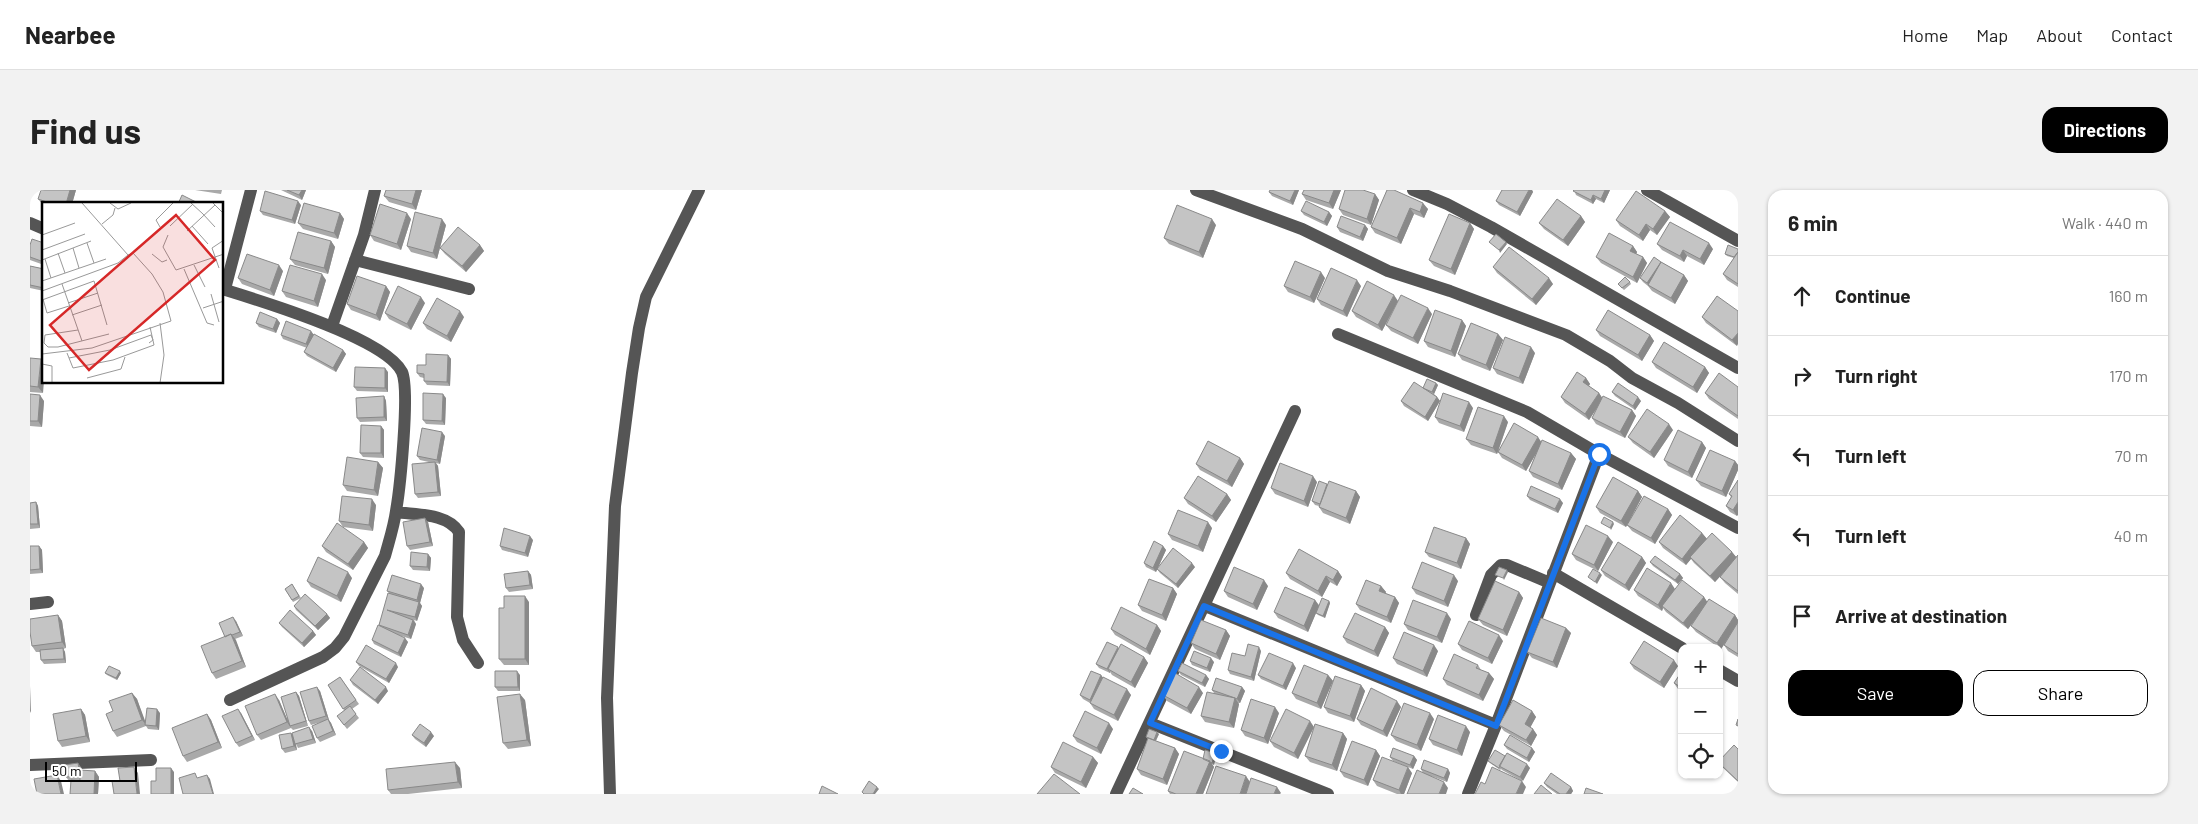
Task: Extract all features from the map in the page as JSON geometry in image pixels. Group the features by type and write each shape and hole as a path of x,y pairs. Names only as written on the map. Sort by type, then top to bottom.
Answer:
{"street":[{"path":"230,700 323,657 344,636 385,556 396,512 406,396 402,372 394,361 380,349 332,326 224,289 251,190"},
{"path":"332,326 364,235 375,190"},
{"path":"610,794 608,698 615,506 632,374 646,297 698,190"},
{"path":"1196,190 1302,229 1388,271 1469,298 1566,335 1610,361 1632,378 1678,403 1738,441"},
{"path":"1413,190 1447,204 1491,227 1738,368"},
{"path":"1646,190 1738,241"},
{"path":"30,223 42,228"},
{"path":"356,260 469,289"},
{"path":"1338,334 1528,412 1599,454 1738,528"},
{"path":"1116,794 1295,411"},
{"path":"1468,794 1496,726 1599,454"},
{"path":"396,512 444,519 453,524 459,532 457,618 463,640 478,663"},
{"path":"1476,615 1491,575 1501,565 1552,578 1678,646"},
{"path":"30,604 48,602"},
{"path":"1204,606 1496,726"},
{"path":"1723,672 1738,681"},
{"path":"1150,723 1328,794"},
{"path":"30,765 151,760"}],"building":[{"path":"41,190 70,190 67,202 47,202 38,199"},
{"path":"287,190 302,190 299,195"},
{"path":"386,190 416,190 412,204 384,196"},
{"path":"1270,190 1295,190 1290,201 1269,192"},
{"path":"1304,190 1334,190 1329,203 1302,194"},
{"path":"1345,190 1363,190 1375,194 1367,219 1339,209"},
{"path":"1387,190 1394,190 1423,203 1420,212 1410,208 1397,238 1371,227"},
{"path":"1502,190 1529,190 1517,212 1496,201"},
{"path":"1574,190 1605,190 1601,199 1593,195 1591,200"},
{"path":"265,191 298,201 292,220 260,211"},
{"path":"1636,191 1665,211 1653,229 1646,224 1639,235 1616,220"},
{"path":"182,195 196,202 179,202"},
{"path":"1557,199 1581,216 1563,240 1539,223"},
{"path":"1306,201 1329,212 1324,222 1301,211"},
{"path":"304,203 340,213 334,233 298,223"},
{"path":"380,204 407,213 397,244 370,235"},
{"path":"1177,205 1212,219 1199,252 1164,238"},
{"path":"415,212 442,219 433,253 407,246"},
{"path":"1449,214 1470,223 1451,269 1429,260"},
{"path":"1341,216 1365,225 1360,237 1337,227"},
{"path":"1670,222 1709,243 1700,259 1683,250 1680,256 1657,244"},
{"path":"458,227 480,245 462,266 440,248"},
{"path":"298,232 331,241 324,268 290,259"},
{"path":"1609,233 1633,246 1630,251 1643,257 1633,277 1596,257"},
{"path":"1496,234 1506,242 1499,250 1489,242"},
{"path":"32,239 42,242 42,261 30,257"},
{"path":"1728,245 1738,249 1734,257 1725,254"},
{"path":"1509,247 1549,278 1532,299 1493,267"},
{"path":"1738,252 1738,284 1723,274"},
{"path":"247,254 279,265 270,290 238,278"},
{"path":"1654,257 1661,262 1647,283 1640,278"},
{"path":"1295,261 1321,272 1310,297 1284,286"},
{"path":"1661,262 1684,275 1671,298 1648,285"},
{"path":"290,265 322,274 314,301 282,291"},
{"path":"30,266 42,269 42,288 30,285"},
{"path":"1331,268 1357,280 1343,311 1317,299"},
{"path":"357,276 386,286 376,315 347,304"},
{"path":"1625,277 1630,282 1622,288 1618,284"},
{"path":"1367,281 1394,295 1378,325 1352,311"},
{"path":"398,286 421,297 407,324 385,313"},
{"path":"1401,295 1428,308 1413,338 1386,325"},
{"path":"1717,296 1738,311 1738,333 1732,340 1702,317"},
{"path":"437,298 460,311 447,336 423,323"},
{"path":"1435,310 1462,320 1451,351 1424,341"},
{"path":"1608,310 1650,335 1638,355 1596,330"},
{"path":"260,312 277,319 273,329 256,323"},
{"path":"286,321 311,331 306,344 281,335"},
{"path":"1471,323 1498,334 1486,365 1458,354"},
{"path":"314,334 343,350 333,368 304,352"},
{"path":"1505,337 1531,347 1519,378 1493,368"},
{"path":"1664,342 1705,367 1693,387 1652,362"},
{"path":"426,354 448,355 447,382 424,381 424,374 417,373 417,365 426,365"},
{"path":"30,358 41,359 38,387 30,386"},
{"path":"355,367 385,368 385,388 354,387"},
{"path":"1577,372 1586,378 1583,382 1599,393 1585,414 1561,397"},
{"path":"1719,373 1738,387 1738,416 1705,393"},
{"path":"1427,379 1436,383 1432,392 1423,388"},
{"path":"1414,382 1437,397 1425,417 1401,401"},
{"path":"1618,383 1638,397 1633,406 1612,392"},
{"path":"423,393 443,394 442,421 423,420"},
{"path":"1443,393 1469,402 1460,426 1435,417"},
{"path":"30,394 40,395 38,421 30,421"},
{"path":"384,396 384,417 357,418 356,398"},
{"path":"1603,396 1632,410 1620,432 1592,418"},
{"path":"1478,407 1504,416 1493,448 1466,439"},
{"path":"1647,409 1669,424 1650,452 1628,437"},
{"path":"1514,423 1538,437 1522,465 1498,452"},
{"path":"361,425 381,426 381,453 360,453"},
{"path":"422,428 442,432 437,460 417,456"},
{"path":"1678,430 1702,442 1688,472 1664,460"},
{"path":"1542,440 1571,453 1558,484 1529,471"},
{"path":"1208,441 1240,458 1227,481 1196,464"},
{"path":"1710,450 1735,461 1722,491 1696,480"},
{"path":"347,457 378,462 374,490 343,485"},
{"path":"435,462 438,492 415,494 412,464"},
{"path":"1280,463 1313,476 1304,501 1271,488"},
{"path":"1198,476 1227,494 1212,516 1184,498"},
{"path":"1613,477 1638,491 1621,521 1596,507"},
{"path":"1738,480 1738,502 1733,510 1726,506 1732,496 1729,494"},
{"path":"1319,481 1327,484 1320,504 1312,501"},
{"path":"1329,481 1356,491 1346,518 1319,507"},
{"path":"1531,486 1560,499 1555,509 1527,496"},
{"path":"342,496 372,499 369,525 339,521"},
{"path":"1644,496 1668,509 1651,538 1627,525"},
{"path":"36,502 38,524 30,524 30,503"},
{"path":"1178,510 1208,522 1198,546 1168,534"},
{"path":"1680,515 1702,533 1682,559 1659,542"},
{"path":"1604,517 1613,522 1610,528 1601,523"},
{"path":"425,518 430,542 407,546 403,522"},
{"path":"337,523 364,542 348,564 322,546"},
{"path":"1586,525 1608,536 1594,565 1572,554"},
{"path":"1434,527 1466,538 1457,563 1425,552"},
{"path":"504,528 530,536 525,553 500,546"},
{"path":"1712,533 1732,552 1710,576 1690,557"},
{"path":"1154,541 1163,546 1153,568 1144,563"},
{"path":"1618,542 1642,557 1625,585 1601,570"},
{"path":"30,546 39,546 40,569 30,570"},
{"path":"1173,548 1192,563 1176,584 1157,569"},
{"path":"1299,549 1338,571 1333,580 1326,576 1318,591 1286,573"},
{"path":"411,552 428,554 427,567 410,566"},
{"path":"1738,555 1738,591 1720,577"},
{"path":"1655,556 1680,574 1675,580 1650,562"},
{"path":"318,557 348,572 337,596 307,581"},
{"path":"1422,562 1454,575 1444,601 1412,588"},
{"path":"1234,567 1264,580 1253,604 1224,591"},
{"path":"1499,567 1507,570 1503,578 1495,575"},
{"path":"1647,568 1671,583 1658,605 1634,590"},
{"path":"1593,569 1600,573 1595,582 1588,577"},
{"path":"528,571 530,585 506,588 504,574"},
{"path":"392,575 421,584 417,600 387,591"},
{"path":"1149,579 1173,588 1162,615 1138,605"},
{"path":"1366,580 1381,586 1379,591 1395,597 1387,617 1356,604"},
{"path":"1682,580 1704,597 1683,623 1662,606"},
{"path":"1495,581 1519,592 1503,630 1478,619"},
{"path":"292,584 299,596 292,600 285,589"},
{"path":"1285,587 1315,600 1304,626 1274,612"},
{"path":"388,593 419,602 415,617 387,610 413,620 408,635 379,625"},
{"path":"305,594 327,614 315,626 294,606"},
{"path":"504,596 525,596 525,659 499,659 499,608 504,608"},
{"path":"1322,598 1329,601 1323,616 1316,613"},
{"path":"1709,599 1735,615 1717,643 1691,626"},
{"path":"1413,600 1447,613 1437,637 1404,624"},
{"path":"1121,607 1157,625 1146,649 1111,629"},
{"path":"290,610 313,631 302,643 279,623"},
{"path":"1355,613 1385,627 1374,651 1343,637"},
{"path":"58,615 62,642 32,646 30,619"},
{"path":"233,617 240,632 225,637 219,623"},
{"path":"1541,618 1566,628 1553,662 1527,652"},
{"path":"1201,620 1226,630 1216,654 1191,643"},
{"path":"1469,621 1499,635 1488,658 1458,644"},
{"path":"1738,622 1738,654 1724,645"},
{"path":"378,625 405,638 398,653 372,640"},
{"path":"1404,632 1434,645 1423,671 1393,658"},
{"path":"231,634 242,661 212,673 201,646"},
{"path":"1644,641 1674,660 1660,682 1630,663"},
{"path":"1107,642 1118,647 1107,669 1096,664"},
{"path":"1121,644 1144,657 1131,682 1108,669"},
{"path":"1248,644 1259,647 1251,677 1228,670 1232,653 1245,656"},
{"path":"366,645 396,663 386,679 356,662"},
{"path":"63,648 64,659 41,660 40,650"},
{"path":"1194,651 1211,658 1207,668 1190,661"},
{"path":"1269,653 1293,663 1283,686 1258,675"},
{"path":"1454,654 1478,665 1476,668 1489,673 1479,695 1443,679"},
{"path":"1182,663 1206,675 1202,683 1178,671"},
{"path":"1304,665 1328,675 1317,703 1292,693"},
{"path":"109,666 120,671 116,678 105,673"},
{"path":"360,667 386,687 375,700 350,680"},
{"path":"495,671 517,671 518,687 495,687"},
{"path":"1091,671 1101,675 1090,700 1080,695"},
{"path":"1175,673 1199,687 1187,708 1163,695"},
{"path":"1335,676 1361,685 1350,716 1324,707"},
{"path":"340,677 356,700 343,709 328,685"},
{"path":"1103,677 1127,689 1114,715 1090,703"},
{"path":"1678,677 1678,686 1674,683"},
{"path":"1216,678 1242,687 1237,699 1212,690"},
{"path":"317,687 326,716 309,721 300,692"},
{"path":"1371,688 1397,701 1383,731 1357,719"},
{"path":"296,692 306,721 290,726 281,697"},
{"path":"1207,692 1235,698 1229,722 1201,716"},
{"path":"132,693 142,720 113,731 106,714 113,711 109,701"},
{"path":"275,694 287,722 257,735 245,706"},
{"path":"520,694 527,740 503,743 497,697"},
{"path":"1251,699 1275,707 1264,738 1241,730"},
{"path":"1513,700 1532,711 1525,724 1533,729 1526,740 1499,725"},
{"path":"1404,703 1430,713 1417,745 1391,735"},
{"path":"350,706 356,714 344,725 337,716"},
{"path":"147,708 157,709 156,726 145,725"},
{"path":"81,709 86,736 58,741 53,714"},
{"path":"238,709 252,736 236,743 222,716"},
{"path":"1286,709 1310,721 1294,753 1270,741"},
{"path":"1085,711 1109,723 1097,748 1073,736"},
{"path":"207,714 218,742 183,756 172,728"},
{"path":"1438,715 1466,726 1457,750 1429,739"},
{"path":"328,719 333,731 317,738 312,726"},
{"path":"420,724 431,732 424,743 412,735"},
{"path":"1315,724 1343,733 1332,765 1305,756"},
{"path":"309,727 313,739 295,744 292,733"},
{"path":"1149,729 1157,732 1154,740 1146,737"},
{"path":"291,733 294,746 282,749 279,735"},
{"path":"1510,735 1532,748 1527,758 1504,745"},
{"path":"1148,738 1175,748 1163,779 1137,769"},
{"path":"1352,741 1376,750 1364,780 1340,771"},
{"path":"1063,742 1093,757 1081,782 1051,767"},
{"path":"1734,745 1738,749 1738,781 1723,767 1723,757"},
{"path":"1393,748 1414,756 1410,765 1390,757"},
{"path":"1205,750 1215,753 1212,763 1203,759"},
{"path":"1495,750 1505,756 1499,768 1488,761"},
{"path":"1184,751 1210,761 1196,794 1176,794 1168,791"},
{"path":"1507,753 1527,764 1520,777 1499,766"},
{"path":"1382,757 1408,767 1399,790 1373,780"},
{"path":"1424,760 1448,769 1444,778 1421,769"},
{"path":"455,762 458,782 388,790 386,769"},
{"path":"78,763 80,776 66,777 64,765"},
{"path":"1216,766 1246,776 1240,794 1206,794"},
{"path":"134,767 137,794 114,794 112,781 120,781 118,768"},
{"path":"1492,767 1522,781 1516,794 1475,794 1481,782 1485,784"},
{"path":"156,768 171,768 171,794 151,794 151,781 156,781"},
{"path":"80,770 95,771 94,794 70,794 71,780 80,781"},
{"path":"1417,770 1444,782 1439,794 1407,794"},
{"path":"195,773 197,778 207,775 213,794 183,794 179,778"},
{"path":"1551,773 1571,787 1566,794 1560,794 1544,783"},
{"path":"1054,774 1080,794 1037,794"},
{"path":"57,775 61,794 37,794 34,779"},
{"path":"1251,778 1277,787 1274,794 1246,794"},
{"path":"869,781 877,787 873,794 864,794 862,792"},
{"path":"1541,785 1552,794 1534,794"},
{"path":"822,786 838,794 819,794"},
{"path":"1133,788 1143,794 1129,794"},
{"path":"1586,788 1603,794 1584,794"}],"route":[{"path":"1221,751 1150,723 1204,606 1496,726 1599,454"}]}
